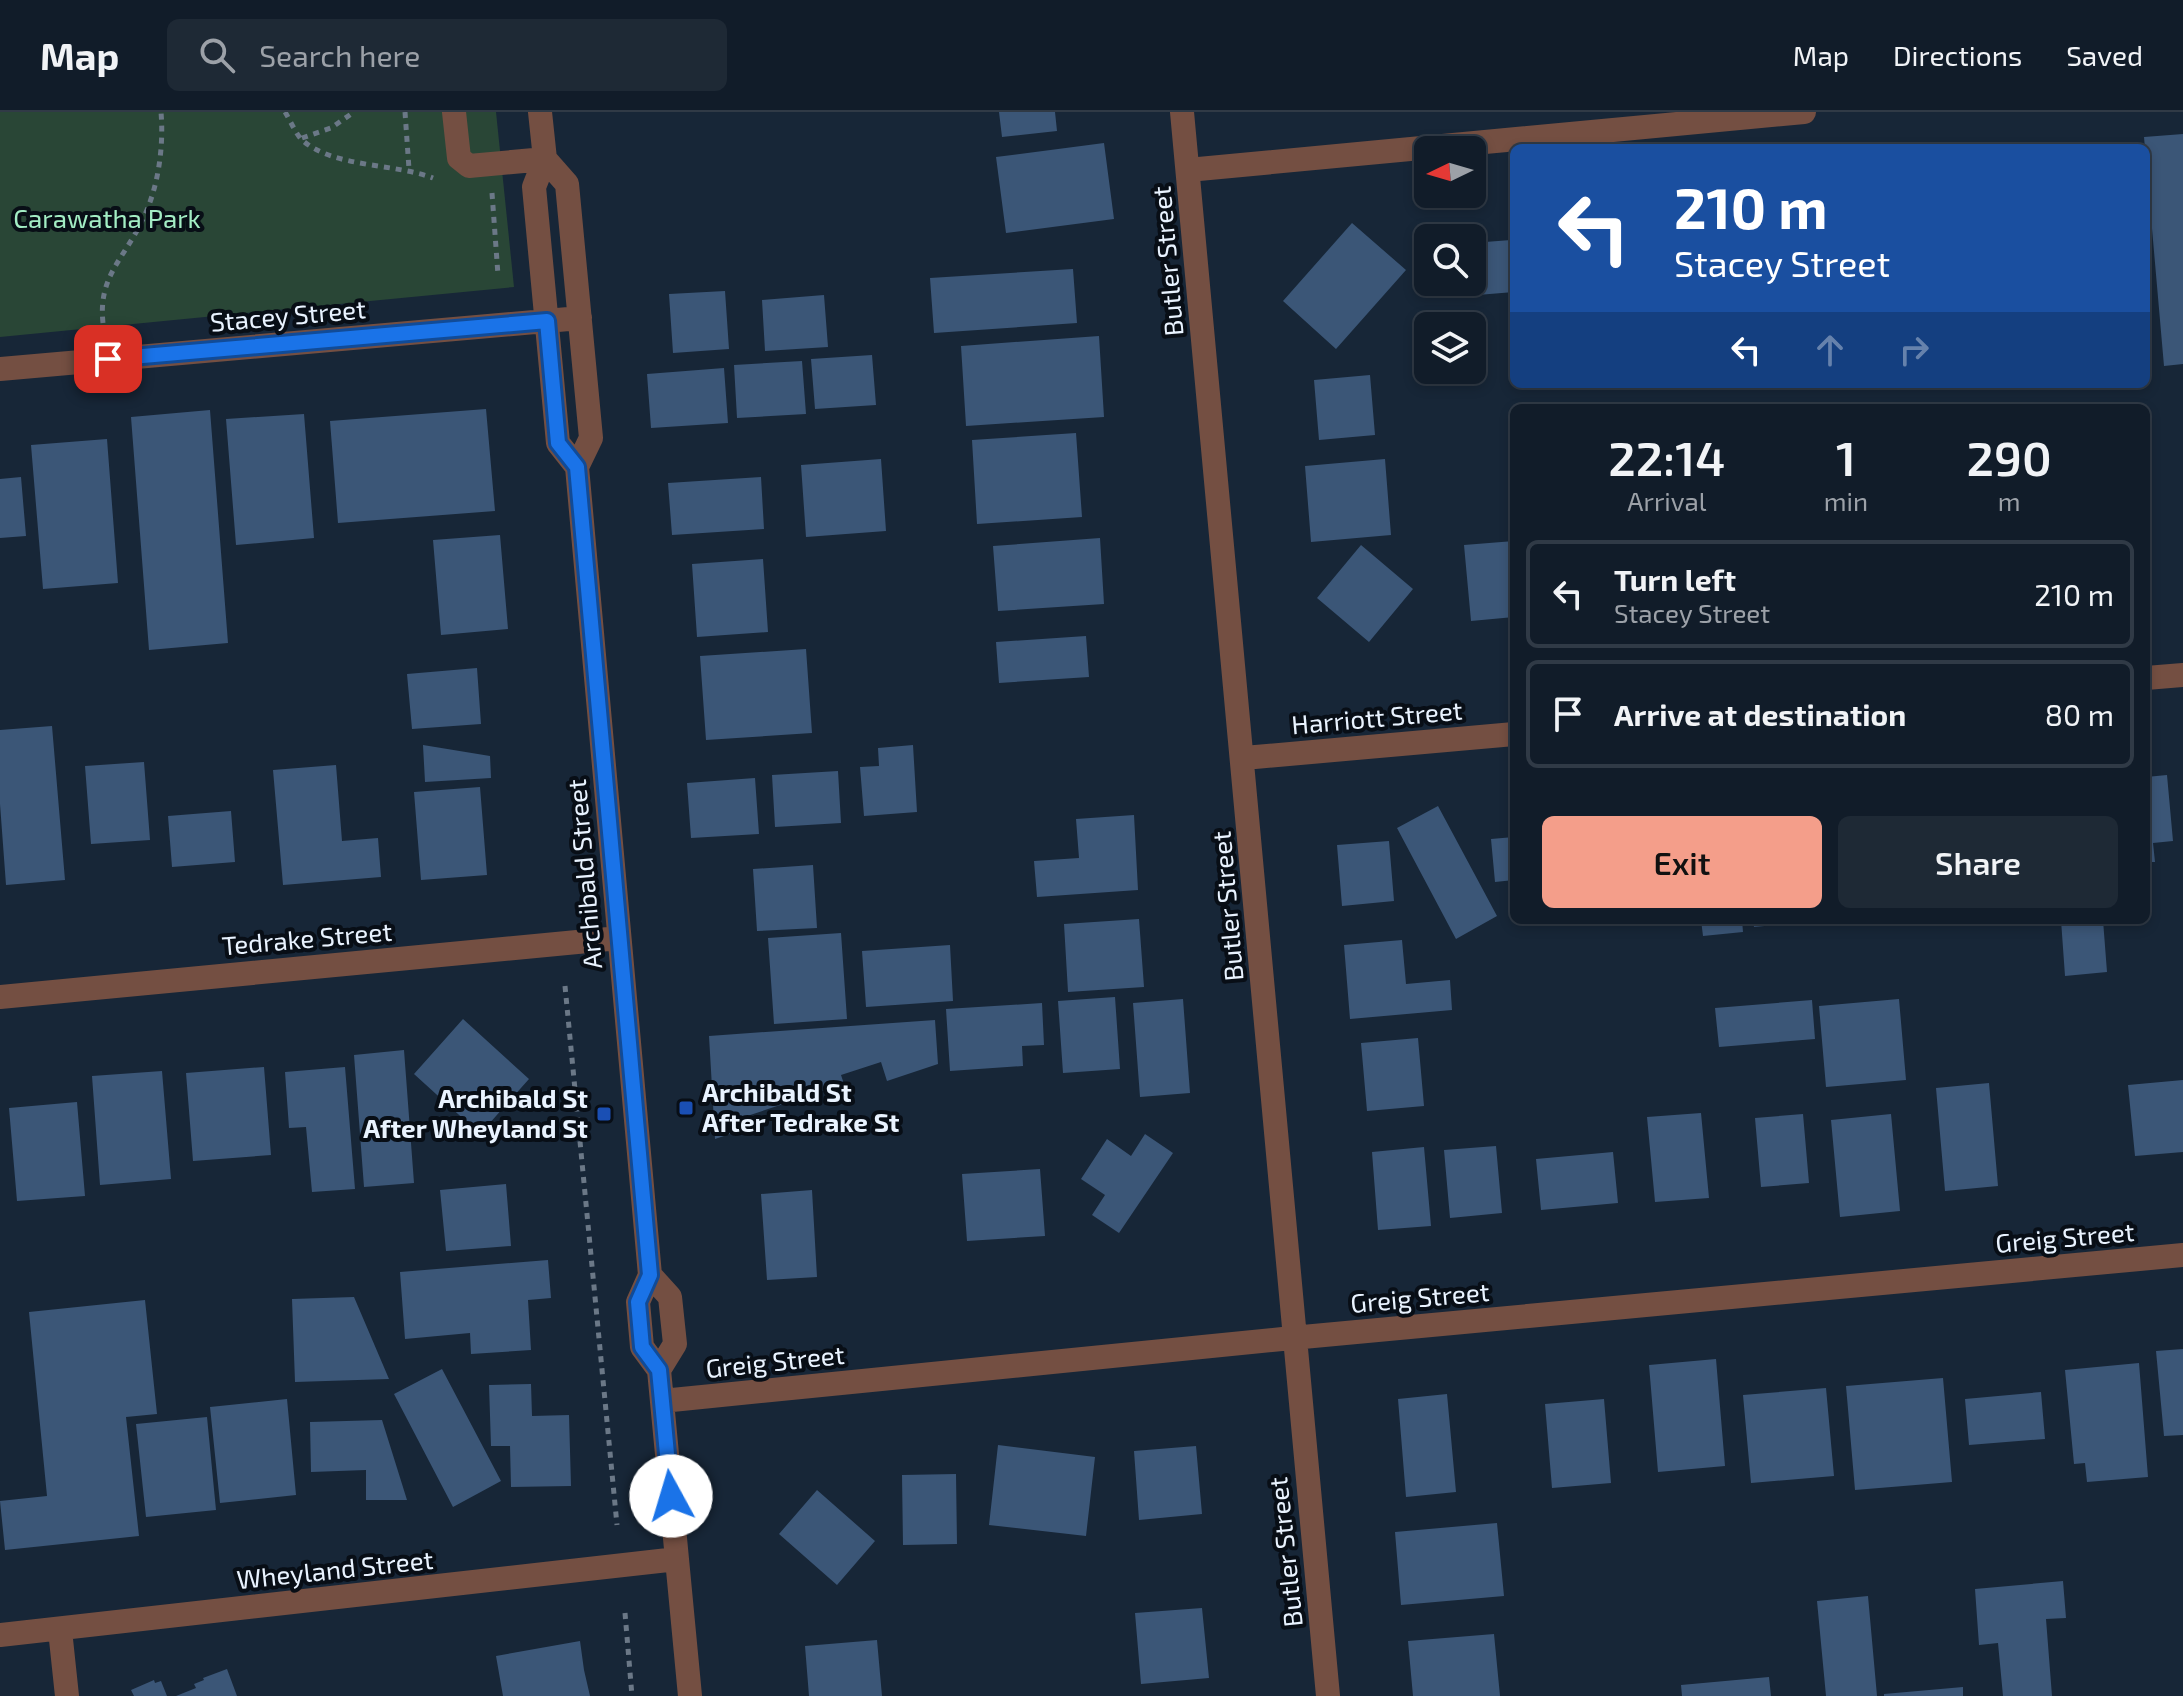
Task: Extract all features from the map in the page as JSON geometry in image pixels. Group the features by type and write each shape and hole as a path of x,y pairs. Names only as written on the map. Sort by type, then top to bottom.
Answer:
{"street":[{"path":"454,112 459,158 469,166 545,159"},
{"name":"Archibald Street","path":"540,112 545,159 534,187 558,443 577,467"},
{"name":"Butler Street","path":"1182,112 1244,758 1292,1338 1328,1696"},
{"path":"1188,170 1804,112"},
{"name":"Archibald Street","path":"545,159 567,184 580,318 591,438 577,467 650,1275 638,1302 642,1347 659,1370 690,1696"},
{"name":"Stacey Street","path":"0,369 580,318"},
{"path":"2150,678 2183,675"},
{"name":"Harriott Street","path":"1244,758 1510,734"},
{"name":"Tedrake Street","path":"0,997 619,938"},
{"name":"Greig Street","path":"662,1401 1292,1338 2183,1255"},
{"name":"Wheyland Street","path":"0,1635 677,1559"},
{"path":"60,1630 67,1696"}],"path":[{"path":"103,323 101,305 107,278 141,223 155,188 161,112"},
{"path":"285,112 301,139 330,157 409,169 440,180"},
{"path":"301,139 331,128 354,112"},
{"path":"405,112 409,169"},
{"path":"480,191 491,191 498,275"},
{"path":"565,986 617,1525"},
{"path":"625,1613 632,1696"}],"green space":[{"name":"Carawatha Park","path":"0,112 496,112 514,287 0,337"}],"building":[{"path":"999,112 1055,112 1057,131 1002,137"},
{"path":"2183,134 2183,364 2164,366 2150,206 2150,144 2145,144 2144,137"},
{"path":"1104,143 1114,219 1006,233 996,157"},
{"path":"1352,223 1406,270 1336,349 1283,301"},
{"path":"1510,240 1510,292 1486,294 1486,242"},
{"path":"1073,269 1077,323 934,333 930,278"},
{"path":"725,291 729,349 673,353 669,294"},
{"path":"824,295 828,347 765,351 762,300"},
{"path":"1099,336 1104,417 966,426 961,346"},
{"path":"872,355 876,405 815,409 811,359"},
{"path":"802,361 806,414 737,418 734,365"},
{"path":"724,368 728,423 651,428 647,374"},
{"path":"1370,375 1375,435 1319,440 1314,380"},
{"path":"486,409 495,511 338,523 330,421"},
{"path":"210,410 228,643 149,650 131,417"},
{"path":"304,414 314,538 236,545 226,419"},
{"path":"1076,433 1082,517 977,524 972,440"},
{"path":"107,439 118,583 43,589 31,445"},
{"path":"881,459 886,531 806,537 801,465"},
{"path":"1385,459 1391,535 1311,542 1305,466"},
{"path":"21,477 26,536 0,538 0,479"},
{"path":"761,477 764,529 672,535 668,483"},
{"path":"500,535 508,629 441,635 433,540"},
{"path":"1100,538 1104,604 998,611 993,546"},
{"path":"1510,541 1510,617 1471,621 1464,545"},
{"path":"1361,545 1413,589 1369,642 1317,598"},
{"path":"763,559 768,632 697,637 692,564"},
{"path":"1086,636 1089,677 999,683 996,642"},
{"path":"806,649 812,733 706,740 700,656"},
{"path":"477,668 481,724 412,729 407,674"},
{"path":"52,726 65,880 6,885 0,804 0,730"},
{"path":"423,745 490,756 491,778 425,782"},
{"path":"913,745 917,812 864,816 860,767 879,766 878,748"},
{"path":"144,762 150,840 91,844 85,766"},
{"path":"336,765 342,841 378,838 381,877 283,885 273,770"},
{"path":"838,771 841,823 775,827 772,775"},
{"path":"2167,775 2173,841 2153,843 2155,862 2150,862 2150,777"},
{"path":"755,778 759,834 691,838 687,783"},
{"path":"480,787 487,875 421,880 414,792"},
{"path":"1438,806 1497,916 1456,939 1397,828"},
{"path":"231,811 235,862 172,867 168,816"},
{"path":"1134,815 1138,890 1037,897 1034,861 1079,858 1076,819"},
{"path":"1510,837 1510,880 1495,882 1491,839"},
{"path":"1389,841 1394,901 1342,906 1337,845"},
{"path":"813,865 817,928 757,931 753,869"},
{"path":"1139,919 1144,987 1068,992 1064,924"},
{"path":"1702,924 1742,924 1743,932 1703,936"},
{"path":"1754,924 1786,924 1754,927"},
{"path":"2061,924 2103,924 2107,972 2065,976"},
{"path":"841,933 847,1019 774,1024 768,938"},
{"path":"1402,940 1406,984 1450,980 1452,1010 1350,1019 1344,945"},
{"path":"950,945 953,1001 866,1007 862,951"},
{"path":"1115,997 1120,1069 1063,1073 1058,1001"},
{"path":"1183,999 1190,1093 1140,1097 1133,1003"},
{"path":"1899,999 1906,1080 1826,1087 1819,1006"},
{"path":"1812,1000 1815,1039 1719,1047 1715,1008"},
{"path":"1042,1003 1044,1045 1022,1046 1023,1066 950,1071 946,1009"},
{"path":"463,1019 529,1079 480,1134 414,1074"},
{"path":"935,1020 938,1064 887,1081 881,1062 841,1075 844,1084 741,1118 745,1129 715,1139 709,1036"},
{"path":"1418,1038 1424,1106 1367,1111 1361,1043"},
{"path":"404,1050 414,1183 364,1187 354,1055"},
{"path":"264,1067 271,1155 193,1161 186,1073"},
{"path":"345,1067 355,1189 312,1192 306,1127 289,1128 285,1072"},
{"path":"162,1071 171,1179 100,1185 92,1076"},
{"path":"2183,1080 2183,1152 2135,1156 2128,1085"},
{"path":"1989,1083 1998,1186 1945,1191 1936,1088"},
{"path":"77,1102 85,1196 17,1201 9,1108"},
{"path":"1701,1113 1709,1198 1655,1202 1647,1117"},
{"path":"1803,1114 1809,1183 1761,1187 1755,1118"},
{"path":"1891,1114 1900,1211 1840,1217 1831,1120"},
{"path":"1145,1134 1173,1153 1119,1233 1092,1215 1105,1195 1081,1179 1107,1139 1131,1156"},
{"path":"1496,1146 1502,1213 1450,1218 1444,1150"},
{"path":"1424,1147 1431,1226 1378,1230 1372,1152"},
{"path":"1613,1152 1618,1203 1541,1210 1536,1159"},
{"path":"1040,1169 1045,1236 967,1241 962,1174"},
{"path":"506,1184 511,1246 446,1251 440,1190"},
{"path":"812,1190 817,1277 767,1280 761,1194"},
{"path":"548,1260 551,1298 528,1300 531,1350 471,1354 470,1333 405,1339 400,1272"},
{"path":"354,1297 389,1379 295,1382 292,1299"},
{"path":"145,1300 157,1414 126,1417 139,1536 5,1550 0,1501 47,1496 29,1312"},
{"path":"2183,1349 2183,1435 2164,1436 2156,1351"},
{"path":"1716,1359 1725,1466 1658,1472 1649,1365"},
{"path":"2139,1363 2148,1477 2087,1482 2085,1463 2074,1464 2065,1370"},
{"path":"442,1369 501,1481 453,1507 394,1394"},
{"path":"1943,1378 1952,1482 1855,1490 1846,1386"},
{"path":"531,1384 532,1416 569,1415 571,1486 511,1487 510,1446 491,1446 489,1385"},
{"path":"1826,1388 1834,1476 1751,1483 1743,1395"},
{"path":"2041,1392 2045,1439 1969,1445 1965,1399"},
{"path":"1447,1394 1456,1492 1406,1497 1398,1399"},
{"path":"287,1399 296,1495 220,1503 210,1407"},
{"path":"1604,1399 1611,1483 1552,1488 1545,1404"},
{"path":"207,1417 216,1510 146,1517 136,1424"},
{"path":"382,1420 407,1500 366,1500 366,1470 311,1472 310,1422"},
{"path":"998,1445 1095,1457 1086,1536 989,1525"},
{"path":"1196,1446 1202,1514 1139,1520 1134,1451"},
{"path":"956,1474 957,1544 903,1545 902,1475"},
{"path":"817,1490 875,1541 837,1585 779,1534"},
{"path":"1497,1523 1504,1596 1401,1605 1395,1532"},
{"path":"2063,1581 2066,1618 2046,1619 2052,1696 2003,1696 1998,1643 1979,1645 1975,1589"},
{"path":"1868,1596 1877,1696 1826,1696 1817,1601"},
{"path":"1202,1608 1209,1678 1141,1684 1135,1613"},
{"path":"1494,1634 1500,1696 1413,1696 1408,1641"},
{"path":"877,1640 882,1696 809,1696 805,1646"},
{"path":"580,1641 590,1696 503,1696 496,1656"},
{"path":"227,1669 237,1696 176,1696 196,1688 194,1684 203,1678"},
{"path":"1769,1677 1771,1696 1682,1696 1681,1685"},
{"path":"154,1680 155,1683 161,1681 167,1696 134,1696 131,1690"},
{"path":"1963,1687 1963,1696 1884,1696 1884,1694"}],"place":[{"name":"Archibald St After Tedrake St","path":"686,1108"},
{"name":"Archibald St After Wheyland St","path":"604,1114"}],"route":[{"path":"108,359 547,321 558,443 577,467 650,1275 638,1302 642,1347 659,1370 671,1496"}]}
